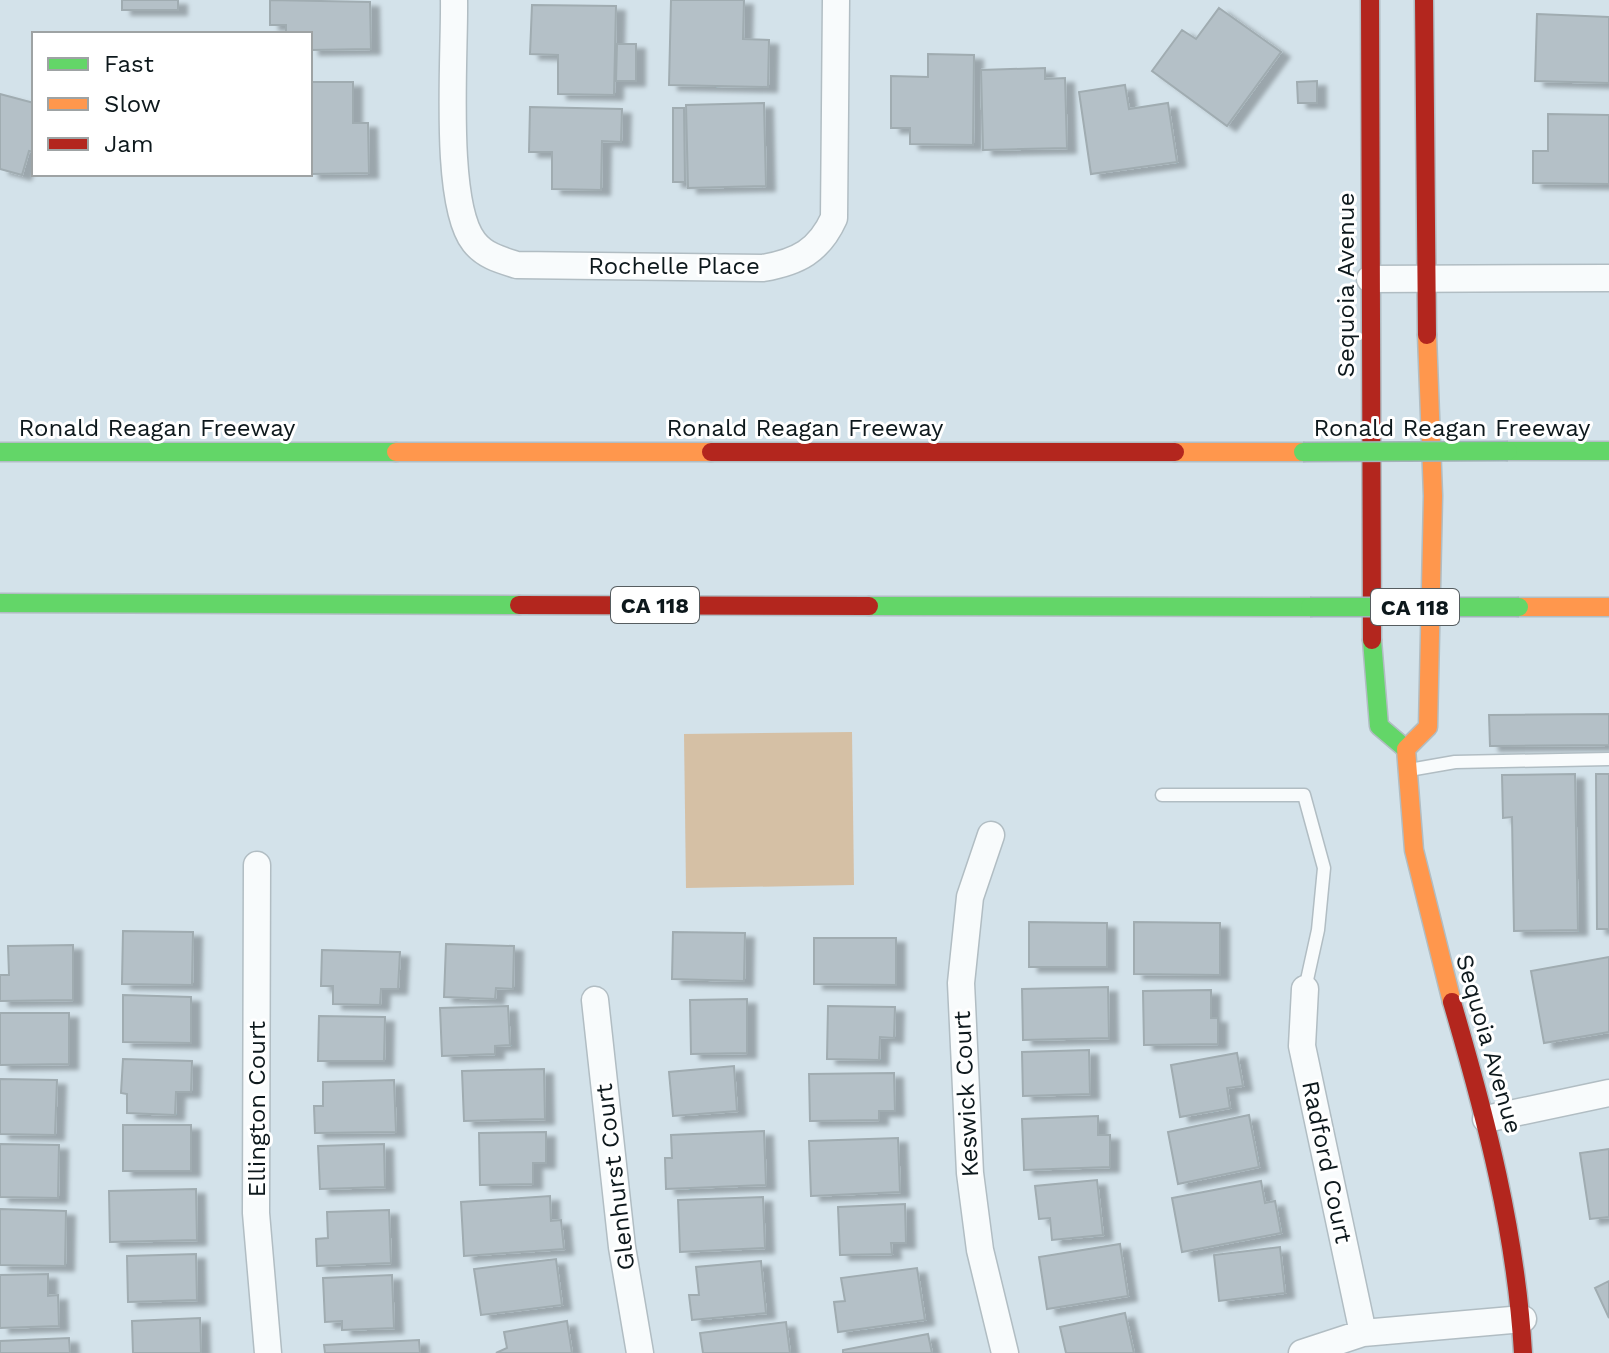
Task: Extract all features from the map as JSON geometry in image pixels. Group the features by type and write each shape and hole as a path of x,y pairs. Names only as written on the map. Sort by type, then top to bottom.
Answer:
{"main road":[{"name":"Sequoia Avenue","path":"1370,0 1372,661 1379,726 1406,749 1416,861 1510,1218 1523,1319 1523,1353"},
{"path":"1406,749 1428,727 1433,496 1425,280 1424,0"},
{"name":"Ronald Reagan Freeway","path":"0,452 1609,451"},
{"name":"CA 118","path":"0,603 1609,607"}],"street":[{"name":"Rochelle Place","path":"454,0 456,196 473,241 489,256 517,265 763,268 786,264 812,252 825,239 836,202 836,0"},
{"path":"1370,279 1609,278"},
{"name":"Keswick Court","path":"991,835 970,897 961,983 970,1173 980,1250 1005,1353"},
{"name":"Ellington Court","path":"257,865 256,1213 268,1353"},
{"name":"Radford Court","path":"1305,989 1302,1046 1363,1333"},
{"name":"Glenhurst Court","path":"595,1000 622,1247 640,1353"},
{"path":"1486,1119 1609,1093"},
{"path":"1302,1353 1363,1333 1523,1319"}],"lane":[{"path":"1408,770 1455,762 1609,759"},
{"path":"1162,795 1304,795 1324,868 1318,930 1305,989"}],"shaded area":[{"path":"852,732 854,885 686,888 684,734"}],"building":[{"path":"122,0 178,0 178,10 122,10"},
{"path":"270,0 370,2 371,49 312,50 312,32 286,32 286,25 270,25"},
{"path":"671,0 744,0 743,39 769,40 768,87 669,85"},
{"path":"532,5 616,6 614,95 558,94 558,55 530,54"},
{"path":"1219,8 1281,52 1227,126 1152,71 1182,30 1196,39"},
{"path":"1537,14 1609,17 1609,83 1535,81"},
{"path":"617,44 636,44 636,81 616,81"},
{"path":"928,54 974,55 973,145 910,144 910,128 891,128 891,76 928,77"},
{"path":"1045,68 1045,79 1065,78 1067,148 983,150 981,70"},
{"path":"1317,81 1317,103 1298,103 1297,82"},
{"path":"312,82 353,82 353,123 368,123 369,173 312,174"},
{"path":"1125,85 1129,109 1168,103 1177,162 1091,174 1079,92"},
{"path":"0,94 32,102 32,152 29,151 22,175 0,169"},
{"path":"764,103 766,186 688,188 686,105"},
{"path":"530,107 622,109 621,142 602,141 601,190 552,189 552,152 529,152"},
{"path":"673,108 684,108 685,182 673,182"},
{"path":"1548,114 1609,115 1609,184 1533,183 1533,151 1548,151"},
{"path":"1609,714 1609,745 1490,746 1489,715"},
{"path":"1575,774 1578,930 1514,931 1512,817 1503,818 1502,775"},
{"path":"1596,774 1609,774 1609,929 1597,929"},
{"path":"1029,922 1107,923 1107,967 1029,967"},
{"path":"1134,922 1220,923 1220,975 1134,974"},
{"path":"123,931 193,932 192,985 122,984"},
{"path":"673,932 745,933 744,981 672,979"},
{"path":"814,938 896,938 896,985 814,984"},
{"path":"446,944 514,946 513,989 496,988 495,999 444,997"},
{"path":"73,945 73,1000 0,1001 0,975 9,975 8,946"},
{"path":"322,950 400,952 398,989 381,989 380,1005 333,1004 333,986 321,986"},
{"path":"1609,957 1609,1032 1544,1043 1531,971"},
{"path":"1108,987 1109,1038 1023,1040 1022,989"},
{"path":"1211,990 1211,1018 1218,1018 1218,1044 1144,1045 1143,991"},
{"path":"123,995 191,997 191,1043 123,1042"},
{"path":"747,999 747,1053 691,1054 690,1000"},
{"path":"508,1006 510,1045 495,1046 495,1054 442,1056 440,1008"},
{"path":"828,1006 895,1007 894,1038 880,1037 879,1060 827,1059"},
{"path":"0,1013 69,1013 69,1064 0,1065"},
{"path":"319,1016 385,1017 384,1061 318,1061"},
{"path":"1089,1050 1090,1094 1023,1096 1022,1052"},
{"path":"1237,1053 1243,1086 1227,1088 1230,1108 1180,1117 1171,1065"},
{"path":"123,1059 192,1061 191,1092 176,1092 175,1115 127,1113 127,1094 121,1093"},
{"path":"734,1066 737,1111 673,1116 669,1072"},
{"path":"544,1069 545,1119 464,1121 462,1071"},
{"path":"894,1073 895,1111 879,1111 879,1120 810,1121 809,1074"},
{"path":"0,1079 57,1080 55,1135 0,1134"},
{"path":"394,1080 396,1132 315,1133 314,1106 323,1106 323,1082"},
{"path":"1249,1115 1259,1167 1178,1184 1168,1132"},
{"path":"1098,1116 1098,1135 1110,1135 1110,1167 1024,1170 1022,1119"},
{"path":"123,1125 191,1125 191,1171 123,1171"},
{"path":"764,1131 766,1185 666,1189 665,1158 672,1158 671,1135"},
{"path":"546,1132 546,1163 533,1163 533,1184 480,1185 479,1133"},
{"path":"898,1138 900,1192 811,1196 809,1141"},
{"path":"0,1144 59,1145 58,1198 0,1197"},
{"path":"384,1144 385,1187 320,1189 318,1146"},
{"path":"1609,1149 1609,1217 1590,1219 1580,1153"},
{"path":"1097,1180 1103,1235 1052,1240 1050,1218 1039,1219 1035,1186"},
{"path":"1261,1181 1265,1203 1275,1201 1281,1233 1182,1252 1172,1198"},
{"path":"196,1189 197,1240 110,1242 109,1191"},
{"path":"550,1196 551,1221 561,1220 564,1249 464,1256 461,1202"},
{"path":"763,1197 765,1248 680,1252 678,1200"},
{"path":"905,1204 906,1243 891,1243 892,1254 840,1255 838,1207"},
{"path":"0,1209 66,1211 65,1266 0,1265"},
{"path":"389,1210 391,1263 317,1266 316,1239 328,1238 327,1212"},
{"path":"1120,1244 1128,1296 1047,1309 1039,1257"},
{"path":"1280,1247 1285,1293 1219,1301 1214,1255"},
{"path":"196,1254 197,1300 128,1302 127,1256"},
{"path":"556,1259 562,1305 481,1315 474,1269"},
{"path":"761,1261 766,1313 692,1320 689,1295 699,1295 696,1267"},
{"path":"917,1268 925,1320 838,1332 834,1302 845,1301 841,1278"},
{"path":"48,1274 48,1296 58,1295 59,1326 0,1328 0,1275"},
{"path":"392,1275 394,1328 342,1330 342,1321 325,1322 323,1278"},
{"path":"1609,1281 1609,1318 1595,1288"},
{"path":"1125,1313 1134,1353 1066,1353 1060,1327"},
{"path":"200,1318 201,1353 133,1353 132,1321"},
{"path":"567,1321 572,1353 496,1353 507,1348 504,1332"},
{"path":"786,1322 790,1353 703,1353 700,1333"},
{"path":"928,1334 932,1353 843,1353 843,1350"},
{"path":"69,1338 70,1353 0,1353 0,1341"},
{"path":"419,1340 420,1353 325,1353 324,1345"}],"traffic: fast":[{"path":"1508,451 1609,451"},
{"path":"1303,452 1508,451"},
{"path":"0,452 396,452"},
{"path":"0,603 519,605"},
{"path":"869,606 1310,607"},
{"path":"1310,607 1519,607"},
{"path":"1372,640 1379,726 1406,749"}],"traffic: slow":[{"path":"1427,335 1433,496 1428,727 1406,749 1414,850 1452,1002"},
{"path":"396,452 711,452"},
{"path":"1175,452 1303,452"},
{"path":"1519,607 1609,607"}],"traffic: jam":[{"path":"1370,0 1372,640"},
{"path":"1424,0 1427,335"},
{"path":"711,452 1175,452"},
{"path":"519,605 869,606"},
{"path":"1452,1002 1498,1176 1514,1263 1523,1353"}]}
